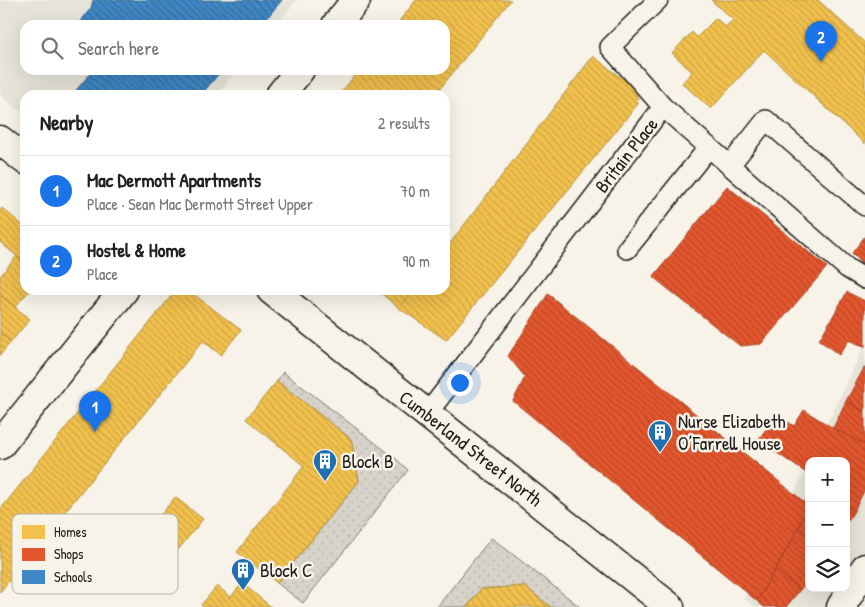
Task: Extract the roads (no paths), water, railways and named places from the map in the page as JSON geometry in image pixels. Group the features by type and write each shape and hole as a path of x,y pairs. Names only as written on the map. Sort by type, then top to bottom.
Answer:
{"street":[{"path":"340,20 356,0"},
{"path":"284,90 296,75"},
{"path":"0,140 20,156"},
{"path":"0,445 120,295"},
{"name":"Cumberland Street North","path":"277,295 670,607"},
{"path":"841,607 865,568"}],"lane":[{"path":"658,0 610,47 663,107"},
{"name":"Britain Place","path":"427,414 663,107 847,268 865,279"},
{"path":"730,165 766,120 865,206"},
{"path":"627,249 709,147"}],"place":[{"name":"Hostel & Home","path":"821,62"},
{"name":"Mac Dermott Apartments","path":"95,432"},
{"name":"Nurse Elizabeth O’Farrell House","path":"660,453"},
{"name":"Block B","path":"325,482"},
{"name":"Block C","path":"243,591"}]}
